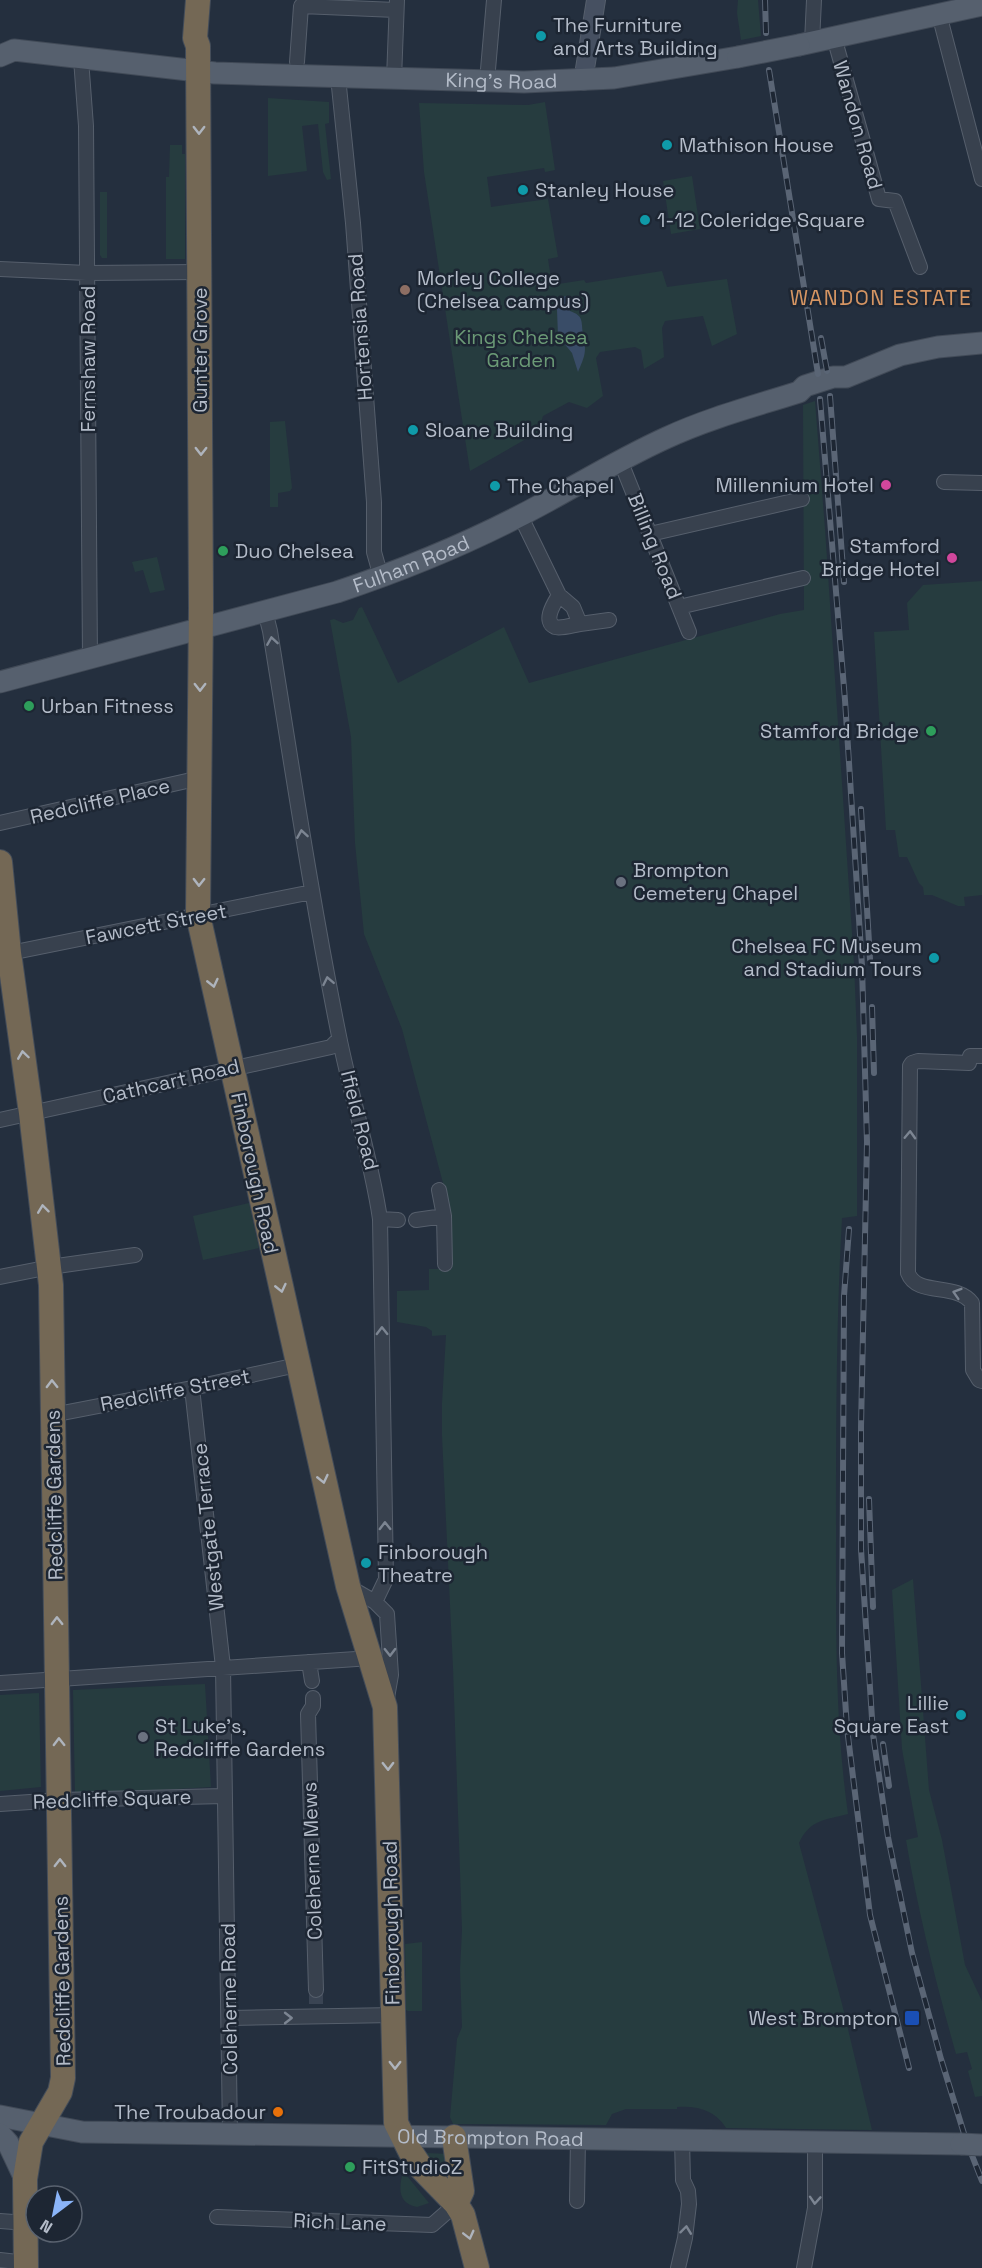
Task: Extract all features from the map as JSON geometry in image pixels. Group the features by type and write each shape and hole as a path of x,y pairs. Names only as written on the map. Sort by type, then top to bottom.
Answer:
{"highway":[{"name":"Gunter Grove","path":"198,0 195,38 198,46 201,629"},
{"name":"Finborough Road","path":"201,629 198,915 348,1586 385,1707 395,2114 402,2137 422,2169 456,2205"},
{"name":"Redcliffe Gardens","path":"0,862 4,954 31,1113 50,1267 58,1679 63,2078 60,2092 31,2142 25,2184"},
{"path":"454,2137 462,2192 456,2205 468,2229 477,2268"},
{"name":"Redcliffe Gardens","path":"26,2266 27,2244"}],"main road":[{"name":"King's Road","path":"4,48 198,72 394,79 583,81 628,76 738,57 982,5"},
{"name":"Fulham Road","path":"0,682 90,660 381,578 435,556 520,515 620,460 708,421 799,392 808,396 838,386 846,377 900,355 938,347 982,343"},
{"name":"Old Brompton Road","path":"0,2116 82,2132 972,2144"},
{"path":"0,2134 8,2143 25,2179"}],"street":[{"path":"487,81 494,0"},
{"path":"583,81 596,0"},
{"path":"805,44 814,0"},
{"path":"297,62 301,3 396,5 394,79"},
{"path":"939,14 982,179"},
{"name":"Wandon Road","path":"834,37 879,199 895,201 920,267"},
{"name":"Fernshaw Road","path":"81,59 86,126 90,660"},
{"name":"Hortensia Road","path":"338,77 353,223 374,502 374,552 381,578"},
{"path":"0,269 87,273 200,272"},
{"name":"Billing Road","path":"620,460 689,632"},
{"path":"944,482 982,483"},
{"path":"650,534 802,499"},
{"path":"520,515 559,595 573,607 580,624"},
{"path":"679,607 803,578"},
{"path":"559,595 550,611 550,623 557,628 609,620"},
{"name":"Ifield Road","path":"265,611 339,1039 374,1177 380,1219 386,1573 383,1588 375,1602"},
{"name":"Redcliffe Place","path":"0,823 200,778"},
{"name":"Fawcett Street","path":"4,954 312,892"},
{"name":"Cathcart Road","path":"0,1120 330,1047 339,1039"},
{"path":"982,1056 970,1056 969,1063 918,1061 910,1066 908,1273 910,1279 922,1286 963,1293 972,1302 973,1370 982,1381"},
{"path":"439,1190 444,1216 445,1264"},
{"path":"416,1220 444,1216"},
{"path":"380,1219 398,1220"},
{"path":"0,1277 50,1267 135,1255"},
{"name":"Redcliffe Street","path":"52,1414 192,1388 297,1365"},
{"name":"Westgate Terrace","path":"192,1388 223,1666"},
{"path":"348,1586 375,1602"},
{"name":"Finborough Road","path":"375,1602 387,1614 389,1620 391,1675 385,1707"},
{"path":"0,1683 223,1666 371,1658"},
{"path":"309,1662 312,1681"},
{"path":"223,1666 224,1796"},
{"name":"Coleherne Mews","path":"314,1698 313,1706 308,1714 316,1990"},
{"name":"Redcliffe Square","path":"0,1804 60,1800 224,1796"},
{"name":"Coleherne Road","path":"224,1796 230,2018 230,2134"},
{"path":"230,2018 316,2012 394,2016"},
{"path":"577,2201 578,2138"},
{"path":"678,2268 689,2205 688,2191 683,2180 682,2140"},
{"path":"804,2268 815,2208 815,2142"},
{"name":"Rich Lane","path":"217,2217 432,2225 456,2205"},
{"path":"0,2221 24,2223"},
{"path":"0,2260 26,2266"}],"green space":[{"path":"738,0 758,0 761,36 741,40 737,13"},
{"path":"268,98 329,102 329,123 325,124 331,179 327,180 323,172 318,124 302,126 307,171 268,176"},
{"name":"Kings Chelsea Garden","path":"545,102 555,170 545,172 544,168 487,177 491,207 548,199 558,257 548,259 552,285 584,280 586,283 662,271 667,287 727,279 737,334 712,346 703,316 665,321 662,328 664,357 644,369 641,350 635,347 600,352 596,358 603,396 587,408 569,402 543,416 540,431 470,471 424,172 419,103 528,105"},
{"path":"170,145 182,145 182,154 185,154 185,259 166,259 166,177 169,177"},
{"path":"692,176 700,229 671,234 663,181"},
{"path":"100,192 107,192 107,258 102,258 100,255"},
{"path":"815,401 854,963 857,1037 857,1216 842,1218 837,1378 837,1676 848,1814 819,1822 808,1829 799,1843 842,2004 872,2130 726,2128 717,2117 705,2110 684,2107 626,2109 612,2114 606,2125 453,2124 450,2117 457,2039 462,2027 460,1970 462,1930 442,1436 446,1335 432,1336 432,1331 426,1327 397,1322 397,1291 429,1290 429,1269 452,1269 451,1213 402,1029 364,934 355,843 351,737 330,620 334,619 343,623 353,620 359,608 362,607 398,683 504,627 529,683 780,614 804,610 803,405"},
{"path":"285,421 292,488 290,491 278,493 278,507 270,507 270,422"},
{"path":"157,557 165,590 150,593 143,570 135,572 132,562"},
{"name":"Stamford Bridge","path":"982,581 982,895 964,897 965,906 958,906 932,895 924,895 923,887 907,857 899,857 895,830 886,830 874,632 909,630 907,603 923,585"},
{"path":"249,1203 259,1248 203,1260 193,1216"},
{"path":"913,1579 929,1790 942,1840 965,1965 982,2001 982,2096 975,2097 968,2071 972,2069 967,2052 956,2054 941,2001 906,1840 918,1837 902,1749 892,1590"},
{"path":"205,1684 211,1787 75,1795 73,1690"},
{"path":"39,1693 41,1787 0,1791 0,1695"},
{"path":"422,1942 422,2011 408,2011 406,2010 405,1944"},
{"path":"426,2153 449,2154 454,2182"},
{"path":"403,2171 429,2203 417,2207 406,2202 400,2189"}],"water":[{"path":"568,296 570,311 578,315 581,320 585,345 584,357 578,372 572,353 558,336 557,310 552,298"}],"tunnel":[{"path":"316,1990 316,2006"}],"railway":[{"path":"765,0 766,33"},
{"path":"769,70 818,374"},
{"path":"821,338 827,371"},
{"path":"830,396 844,582"},
{"path":"820,399 845,700 862,966 867,1142 861,1549 873,1734 888,1837 912,1953 941,2059 966,2140 982,2181"},
{"path":"861,809 870,959"},
{"path":"872,1007 874,1073"},
{"path":"849,1229 844,1296 842,1653 847,1728 870,1915 909,2068"},
{"path":"869,1499 873,1607"},
{"path":"883,1744 889,1786"}],"place":[{"name":"The Furniture and Arts Building","path":"541,36"},
{"name":"Mathison House","path":"667,145"},
{"name":"Stanley House","path":"523,190"},
{"name":"1-12 Coleridge Square","path":"645,220"},
{"name":"Morley College (Chelsea campus)","path":"405,290"},
{"name":"Sloane Building","path":"413,430"},
{"name":"Millennium Hotel","path":"886,485"},
{"name":"The Chapel","path":"495,486"},
{"name":"Duo Chelsea","path":"223,551"},
{"name":"Stamford Bridge Hotel","path":"952,558"},
{"name":"Urban Fitness","path":"29,706"},
{"name":"Stamford Bridge","path":"931,731"},
{"name":"Brompton Cemetery Chapel","path":"621,882"},
{"name":"Chelsea FC Museum and Stadium Tours","path":"934,958"},
{"name":"Finborough Theatre","path":"366,1563"},
{"name":"Lillie Square East","path":"961,1715"},
{"name":"St Luke's, Redcliffe Gardens","path":"143,1737"},
{"name":"West Brompton","path":"912,2018"},
{"name":"The Troubadour","path":"278,2112"},
{"name":"FitStudioZ","path":"350,2167"}],"district":[{"name":"WANDON ESTATE","path":"881,297"}]}
